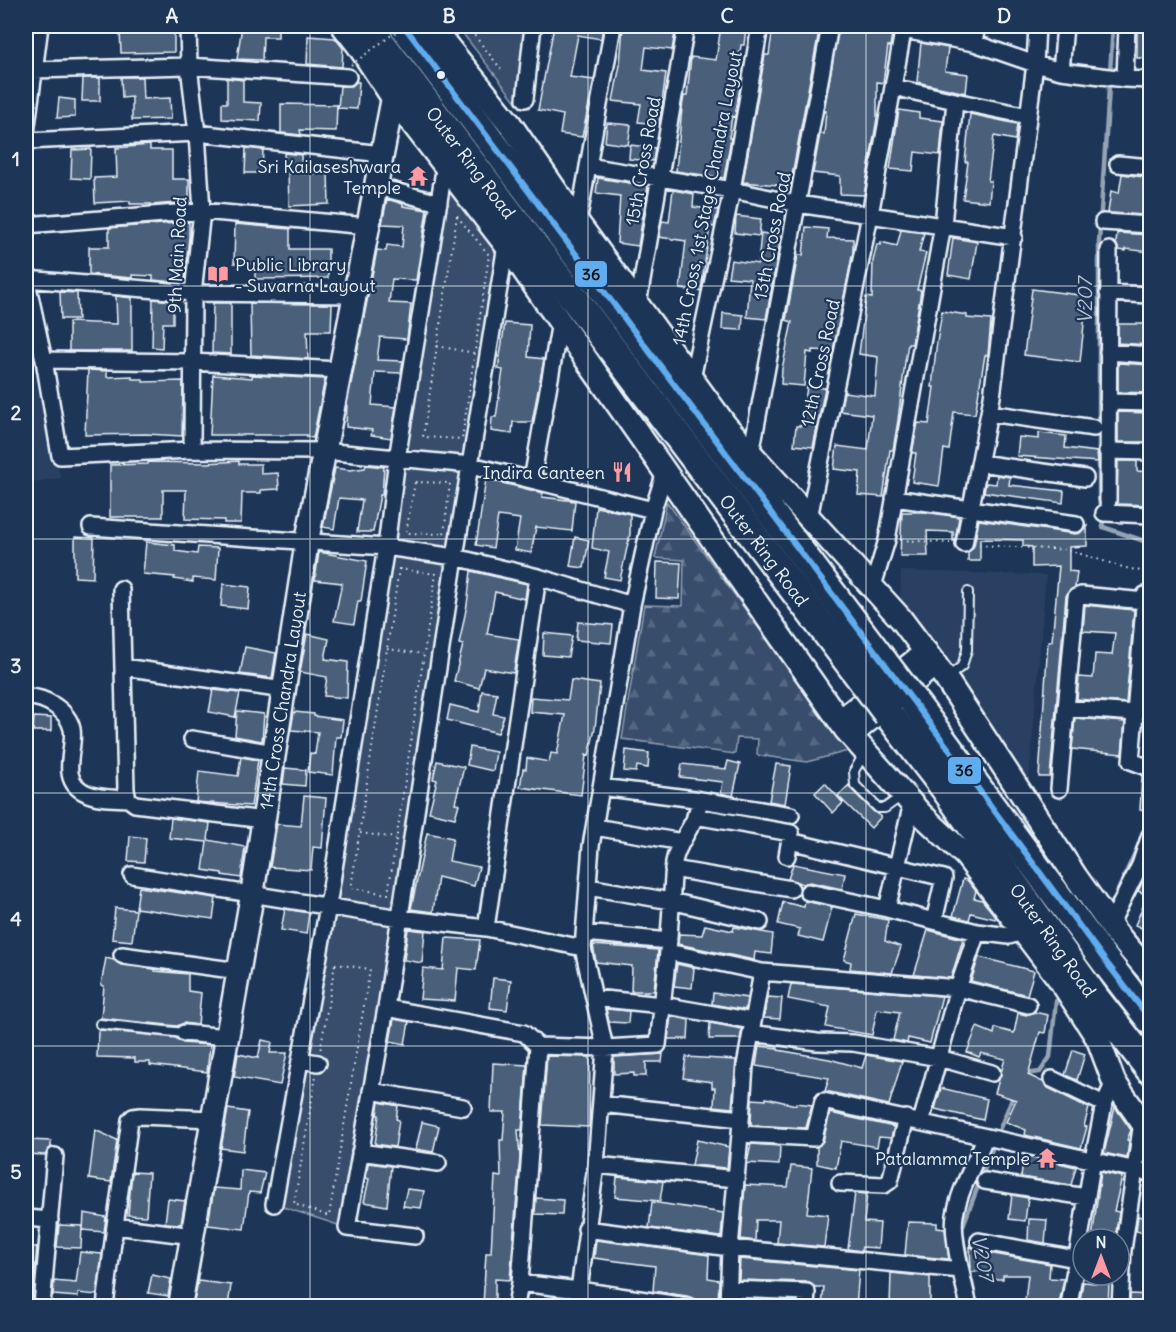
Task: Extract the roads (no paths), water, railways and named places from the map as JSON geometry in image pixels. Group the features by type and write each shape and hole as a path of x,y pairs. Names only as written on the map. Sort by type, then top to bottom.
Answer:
{"highway":[{"name":"Outer Ring Road","path":"404,26 913,701 1106,962 1148,1011"},
{"name":"Outer Ring Road","path":"357,45 864,682 945,788 1107,1032 1150,1069"}],"street":[{"path":"26,133 40,26"},
{"name":"9th Main Road","path":"188,26 189,66 197,133 202,211 193,293 192,450"},
{"path":"431,26 510,124 578,223 726,426 808,518 873,586 936,665 1107,920 1150,973"},
{"path":"525,99 532,26"},
{"path":"578,223 613,26"},
{"name":"15th Cross Road","path":"638,304 686,26"},
{"name":"14th Cross, 1st Stage Chandra Layout","path":"692,379 732,190 760,26"},
{"name":"13th Cross Road","path":"751,454 830,26"},
{"path":"974,43 977,26"},
{"path":"964,544 989,413 1014,237 1035,64 1037,26"},
{"path":"1061,71 1065,26"},
{"path":"1115,78 1127,26"},
{"path":"903,28 974,43 1061,71 1150,80"},
{"name":"12th Cross Road","path":"808,518 870,215 903,28"},
{"path":"33,70 189,66 357,45 393,98 506,245 852,736 920,813 966,856 1065,987 1107,1032 1114,1082 1146,1126 1135,1168 1123,1250 1120,1306"},
{"path":"893,87 1028,116"},
{"name":"14th Cross Chandra Layout","path":"180,1306 252,895 307,541 393,98"},
{"path":"873,586 887,540 943,225 955,101"},
{"path":"26,141 197,133 382,154"},
{"path":"274,1204 328,906 445,164"},
{"path":"1118,164 1150,167"},
{"path":"588,166 661,177 798,204 1014,237"},
{"path":"375,186 439,203"},
{"path":"26,225 202,211 368,226"},
{"path":"1103,222 1150,225"},
{"path":"415,1236 347,1228 386,1008 455,557 506,245"},
{"path":"1109,250 1106,507 1150,515"},
{"path":"354,295 193,293 26,278 44,360 60,456 192,450 323,451 471,465 653,510"},
{"path":"1108,293 1150,295"},
{"path":"532,480 560,322"},
{"path":"1108,352 1150,355"},
{"path":"44,360 192,362 339,370"},
{"path":"1108,402 1150,403"},
{"path":"989,413 1094,428"},
{"path":"1107,451 1150,452"},
{"path":"980,463 1085,478"},
{"path":"578,1306 586,1229 596,1165 604,1048 584,940 588,887 601,787 632,605 653,510 665,472"},
{"path":"894,498 1076,524"},
{"path":"91,527 386,547 455,557 538,577 632,605"},
{"path":"486,928 538,577"},
{"path":"121,589 128,799"},
{"path":"1059,789 1076,597 1145,598 1131,761 1150,768"},
{"path":"852,736 936,665"},
{"path":"123,667 284,690"},
{"path":"26,697 47,700 58,708 68,721 72,730 69,755 70,774 77,786 85,793 128,799 135,804 264,820"},
{"path":"1066,708 1135,713"},
{"path":"192,739 274,753"},
{"path":"601,787 791,832 787,856"},
{"path":"887,909 908,799"},
{"path":"386,1008 524,1033 538,1046 604,1048 658,1044 675,855 697,808"},
{"path":"697,808 791,815"},
{"path":"595,828 682,842"},
{"path":"1107,920 1145,867 1150,835"},
{"path":"798,843 944,878 934,921"},
{"path":"673,868 791,889"},
{"path":"132,875 400,918 584,940 668,946 762,972 958,988 1028,1005"},
{"path":"588,887 670,901 760,922"},
{"path":"808,892 977,932 1010,936 1022,932"},
{"path":"921,1122 958,988 977,932"},
{"path":"122,955 239,971"},
{"path":"728,1306 730,1248 745,1066 762,972"},
{"path":"594,998 662,1005 817,1042 853,1043 939,1058 992,1073"},
{"path":"184,1033 227,1037"},
{"path":"516,1306 520,1283 538,1046"},
{"path":"300,1060 318,1064"},
{"path":"1052,1079 1104,1104"},
{"path":"1081,1227 1104,1104 1114,1082"},
{"path":"371,1091 463,1107"},
{"path":"601,1104 814,1138 823,1101 1150,1173"},
{"path":"105,1306 130,1120 140,1116 213,1119"},
{"path":"840,1183 884,1185 890,1181 906,1118"},
{"path":"969,1306 954,1223 955,1213 982,1145"},
{"path":"360,1152 438,1163"},
{"path":"42,1306 55,1156"},
{"path":"596,1165 736,1179"},
{"path":"985,1181 1086,1197"},
{"path":"26,1218 50,1220"},
{"path":"116,1226 193,1236"},
{"path":"586,1229 730,1248 961,1270"},
{"path":"979,1241 1071,1258"},
{"path":"520,1283 686,1306"},
{"path":"1068,1306 1071,1287"},
{"path":"729,1289 807,1292 806,1306"}],"lane":[{"path":"936,665 962,666 967,650 968,592"},
{"path":"852,736 855,785 878,808 908,799"},
{"path":"100,1024 184,1033"}],"waterway":[{"name":"V207","path":"1113,26 1099,242 1099,498 1103,527 1150,543"},
{"name":"V207","path":"1144,834 1150,820"},
{"name":"V207","path":"1110,908 1139,844"},
{"name":"V207","path":"1024,1074 1040,1072 1050,1057 1056,1001"},
{"name":"V207","path":"1000,1128 1014,1094"},
{"name":"V207","path":"977,1306 961,1231 992,1149"}],"place":[{"name":"Sri Kailaseshwara Temple","path":"418,176"},
{"name":"Public Library - Suvarna Layout","path":"218,274"},
{"name":"Indira Canteen","path":"622,472"},
{"name":"Patalamma Temple","path":"1047,1158"}]}
